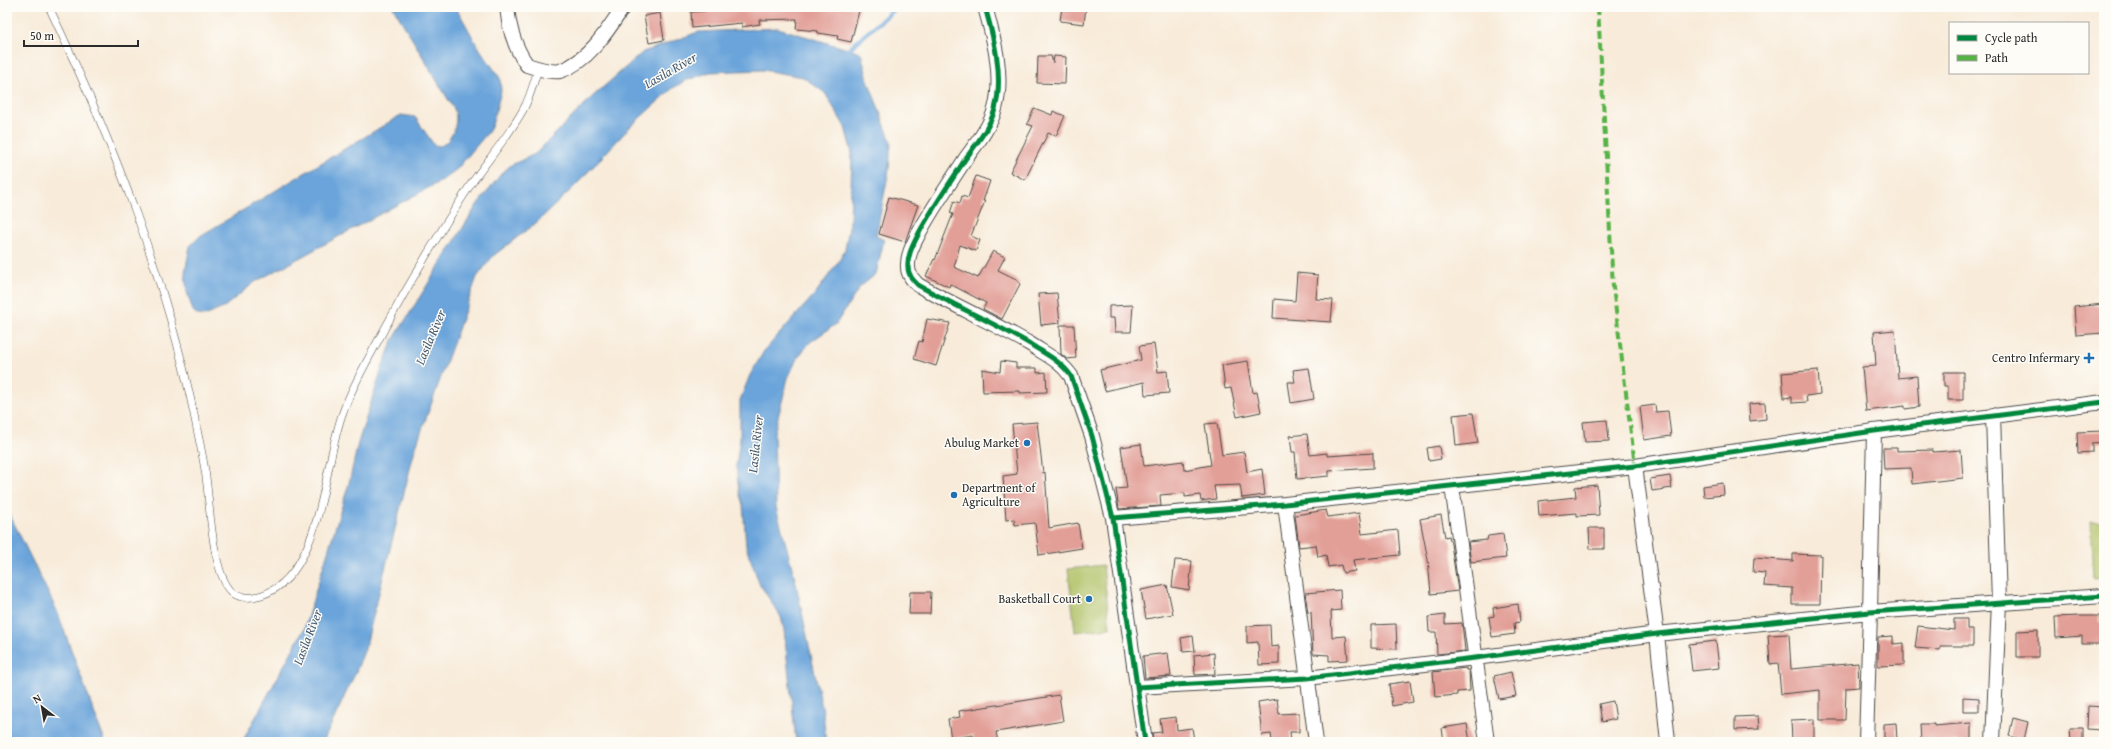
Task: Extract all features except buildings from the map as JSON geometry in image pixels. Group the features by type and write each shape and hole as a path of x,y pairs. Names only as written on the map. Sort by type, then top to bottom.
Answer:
{"street":[{"path":"507,7 510,31 520,55 527,65 538,69 559,71 575,63 603,36 623,7"},
{"path":"984,7 996,47 998,97 995,110 983,133 928,215 911,250 908,266 909,272 918,285 1012,334 1056,360 1065,367 1078,391 1113,518 1145,742"},
{"path":"1113,518 1285,504 1635,466 1874,431 2104,402"},
{"path":"1993,415 1999,602 1993,742"},
{"path":"1866,742 1874,431"},
{"path":"1635,466 1657,634 1668,742"},
{"path":"1452,486 1487,742"},
{"path":"1285,504 1316,742"},
{"path":"1137,687 1307,678 1657,634 1870,612 2104,596"}],"lane":[{"path":"49,7 82,78 139,221 154,264 187,378 206,474 216,556 221,576 231,592 241,598 255,597 267,593 282,584 291,576 303,555 323,498 342,414 352,391 393,312 442,230 468,188 524,109 538,69"}],"green space":[{"path":"2104,521 2104,577 2093,578 2090,522"},
{"name":"Basketball Court","path":"1103,565 1110,628 1075,632 1068,569"}],"water":[{"path":"393,7 456,7 477,45 500,78 501,91 489,131 457,169 441,181 255,282 223,308 205,316 198,315 193,311 187,292 185,272 190,246 200,236 401,115 415,117 434,145 441,146 449,139 454,131 456,121 455,111"},
{"name":"Lasila River","path":"778,28 861,53 868,80 891,142 889,170 876,236 884,240 876,274 860,287 836,324 809,343 797,359 788,378 774,433 776,507 795,579 823,712 826,742 796,742 784,630 781,617 759,583 746,546 743,505 739,492 736,466 740,439 740,400 750,375 764,351 815,294 839,261 845,249 850,223 852,153 845,127 825,93 803,77 763,70 710,72 685,81 673,88 631,126 575,186 536,223 493,256 477,277 415,449 365,649 323,742 242,742 304,629 349,483 358,443 383,365 393,340 477,205 501,174 511,165 535,154 592,97 643,52 698,32"},
{"path":"7,509 57,611 105,742 7,742"}],"waterway":[{"path":"844,53 897,7"}],"marked path":[{"path":"1598,7 1613,287 1635,466"}],"cycle path":[{"path":"985,7 992,32 998,71 998,96 993,116 983,135 966,158 919,233 910,254 908,270 911,277 918,285 1030,344 1058,362 1071,376 1092,436 1113,518 1145,742"},
{"path":"1113,518 1285,504 1635,466 1874,431 2104,402"},
{"path":"1137,687 1307,678 1657,634 1870,612 2104,596"}],"place":[{"name":"Centro Infermary","path":"2089,358"},
{"name":"Abulug Market","path":"1027,443"},
{"name":"Department of Agriculture","path":"954,495"},
{"name":"Basketball Court","path":"1089,599"}]}
